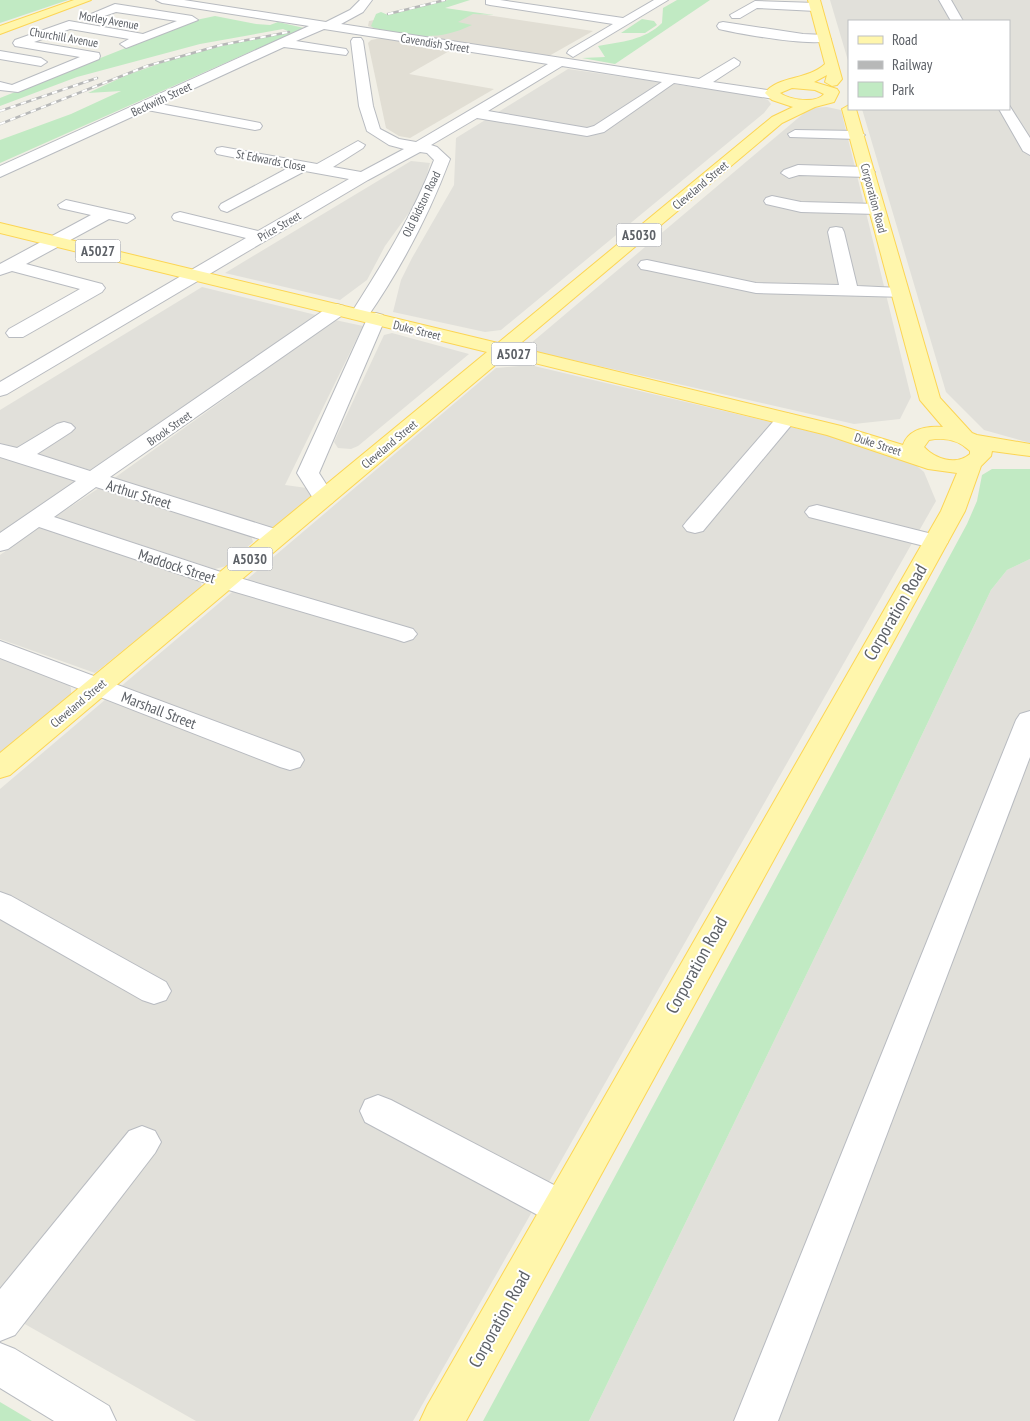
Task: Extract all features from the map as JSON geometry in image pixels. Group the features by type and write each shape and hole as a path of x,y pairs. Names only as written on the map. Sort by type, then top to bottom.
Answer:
{"main road":[{"path":"4,28 86,0"},
{"path":"789,84 809,84 830,91 835,79 815,3"},
{"path":"777,120 783,104 773,90 819,76 831,61"},
{"name":"Cleveland Street","path":"0,768 777,120 814,102 828,99 830,91"},
{"name":"Corporation Road","path":"830,91 848,106"},
{"path":"776,96 792,102 836,104 848,109"},
{"name":"Corporation Road","path":"442,1421 961,495 971,451 930,400 850,110"},
{"name":"Duke Street","path":"0,228 500,351 834,430 923,448"},
{"name":"Corporation Road","path":"923,448 930,400"},
{"path":"923,448 943,433 971,451 1030,460"},
{"path":"923,448 953,466 971,451 1030,450"},
{"path":"923,448 940,478 953,511"}],"street":[{"name":"Cavendish Street","path":"162,0 776,96"},
{"path":"573,53 662,0"},
{"path":"946,0 956,20"},
{"path":"346,1 365,2"},
{"name":"Beckwith Street","path":"12,170 284,43 354,14 365,2"},
{"path":"490,2 625,22"},
{"path":"736,15 755,4 815,3"},
{"path":"0,86 13,89 94,56 19,43 44,33 68,25 142,37 164,29 172,29 192,20 115,8 90,17"},
{"name":"Morley Avenue","path":"55,11 164,29"},
{"path":"723,26 803,38 825,39"},
{"name":"Churchill Avenue","path":"4,28 120,46 142,37"},
{"name":"Old Bidston Road","path":"324,498 308,473 381,281 436,176 442,159 432,150 394,142 374,131 366,106 357,41"},
{"path":"284,43 342,52"},
{"path":"0,54 67,67"},
{"path":"811,56 831,61"},
{"path":"704,85 734,62"},
{"name":"Price Street","path":"0,390 362,177 418,147 558,63"},
{"path":"16,73 41,77"},
{"path":"473,113 587,132 599,129 666,85 670,80"},
{"name":"Cavendish Street","path":"704,85 789,84"},
{"path":"146,106 255,126"},
{"path":"1007,110 1030,151"},
{"path":"795,134 858,135"},
{"name":"St Edwards Close","path":"319,169 358,145"},
{"name":"St Edwards Close","path":"222,151 362,177"},
{"path":"228,207 302,166"},
{"path":"789,173 798,170 867,172"},
{"path":"251,194 276,199"},
{"path":"772,201 801,207 877,209"},
{"path":"294,203 312,207"},
{"path":"66,205 127,218"},
{"path":"5,268 106,214"},
{"path":"180,217 261,237"},
{"path":"836,232 849,291"},
{"path":"646,265 756,288 900,293"},
{"path":"5,268 96,288 8,331"},
{"name":"Brook Street","path":"0,544 337,310"},
{"path":"8,331 72,348"},
{"path":"695,526 786,418"},
{"path":"9,453 64,428"},
{"name":"Arthur Street","path":"9,453 277,537"},
{"path":"817,512 936,542"},
{"name":"Maddock Street","path":"37,519 224,581 404,634"},
{"name":"Marshall Street","path":"0,649 290,760"},
{"path":"756,1421 1030,720"},
{"path":"0,904 154,991"},
{"path":"378,1111 561,1208"},
{"path":"0,1320 142,1142"},
{"path":"0,1364 94,1421"}],"shaded area":[{"path":"830,0 1030,0 1030,443 984,430 946,392 862,110 1010,110 1010,20 848,20 848,61"},
{"path":"440,8 593,31 549,56 378,30 368,26 369,21"},
{"path":"381,38 451,50 409,74 494,89 410,138 399,136 386,128 368,43 371,40"},
{"path":"568,69 756,96 768,100 771,104 764,113 501,330 485,332 393,312 401,280 454,185 456,138"},
{"path":"827,107 841,110 911,397 900,419 854,424 524,349 810,108"},
{"path":"411,161 430,163 421,196 385,246 367,280 340,300 225,273"},
{"path":"202,287 316,315 90,470 0,443 0,410"},
{"path":"335,320 363,326 285,485 307,488 311,497 272,528 113,479"},
{"path":"392,333 469,354 358,446 351,449 338,448 334,442 384,335"},
{"path":"530,365 880,448 911,461 924,472 936,501 413,1421 196,1421 0,1310 0,789 496,368"},
{"path":"0,457 75,481 75,483 0,535"},
{"path":"99,488 251,535 253,542 226,566 215,569 55,517"},
{"path":"40,527 199,577 202,587 95,673 0,639 0,555"},
{"path":"1030,559 1030,1421 589,1421 868,848 991,590 1007,570"},
{"path":"0,656 66,681 71,688 71,695 0,754"}],"green space":[{"path":"0,0 68,0 0,23"},
{"path":"448,0 470,0 445,8 494,15 473,14 458,22 472,25 458,31 435,36 412,35 371,26 376,14 381,12 388,15"},
{"path":"677,0 710,0 615,64 582,58 605,57 598,46 640,37 655,29 662,23 663,8"},
{"path":"215,16 256,24 270,25 278,22 304,28 0,163 0,140 71,114 121,91 88,93 127,75 176,58 234,43 290,32 283,29 200,44 77,77 0,106 0,98 196,20"},
{"path":"642,19 654,21 657,25 645,33 621,33"},
{"path":"992,469 1030,469 1030,559 1007,570 991,590 868,848 589,1421 483,1421 967,524 977,501 982,475"},
{"path":"0,1402 32,1421 0,1421"}],"railway":[{"path":"388,14 445,0"},
{"path":"0,124 147,66 221,45 289,32"},
{"path":"0,111 97,78"}]}
